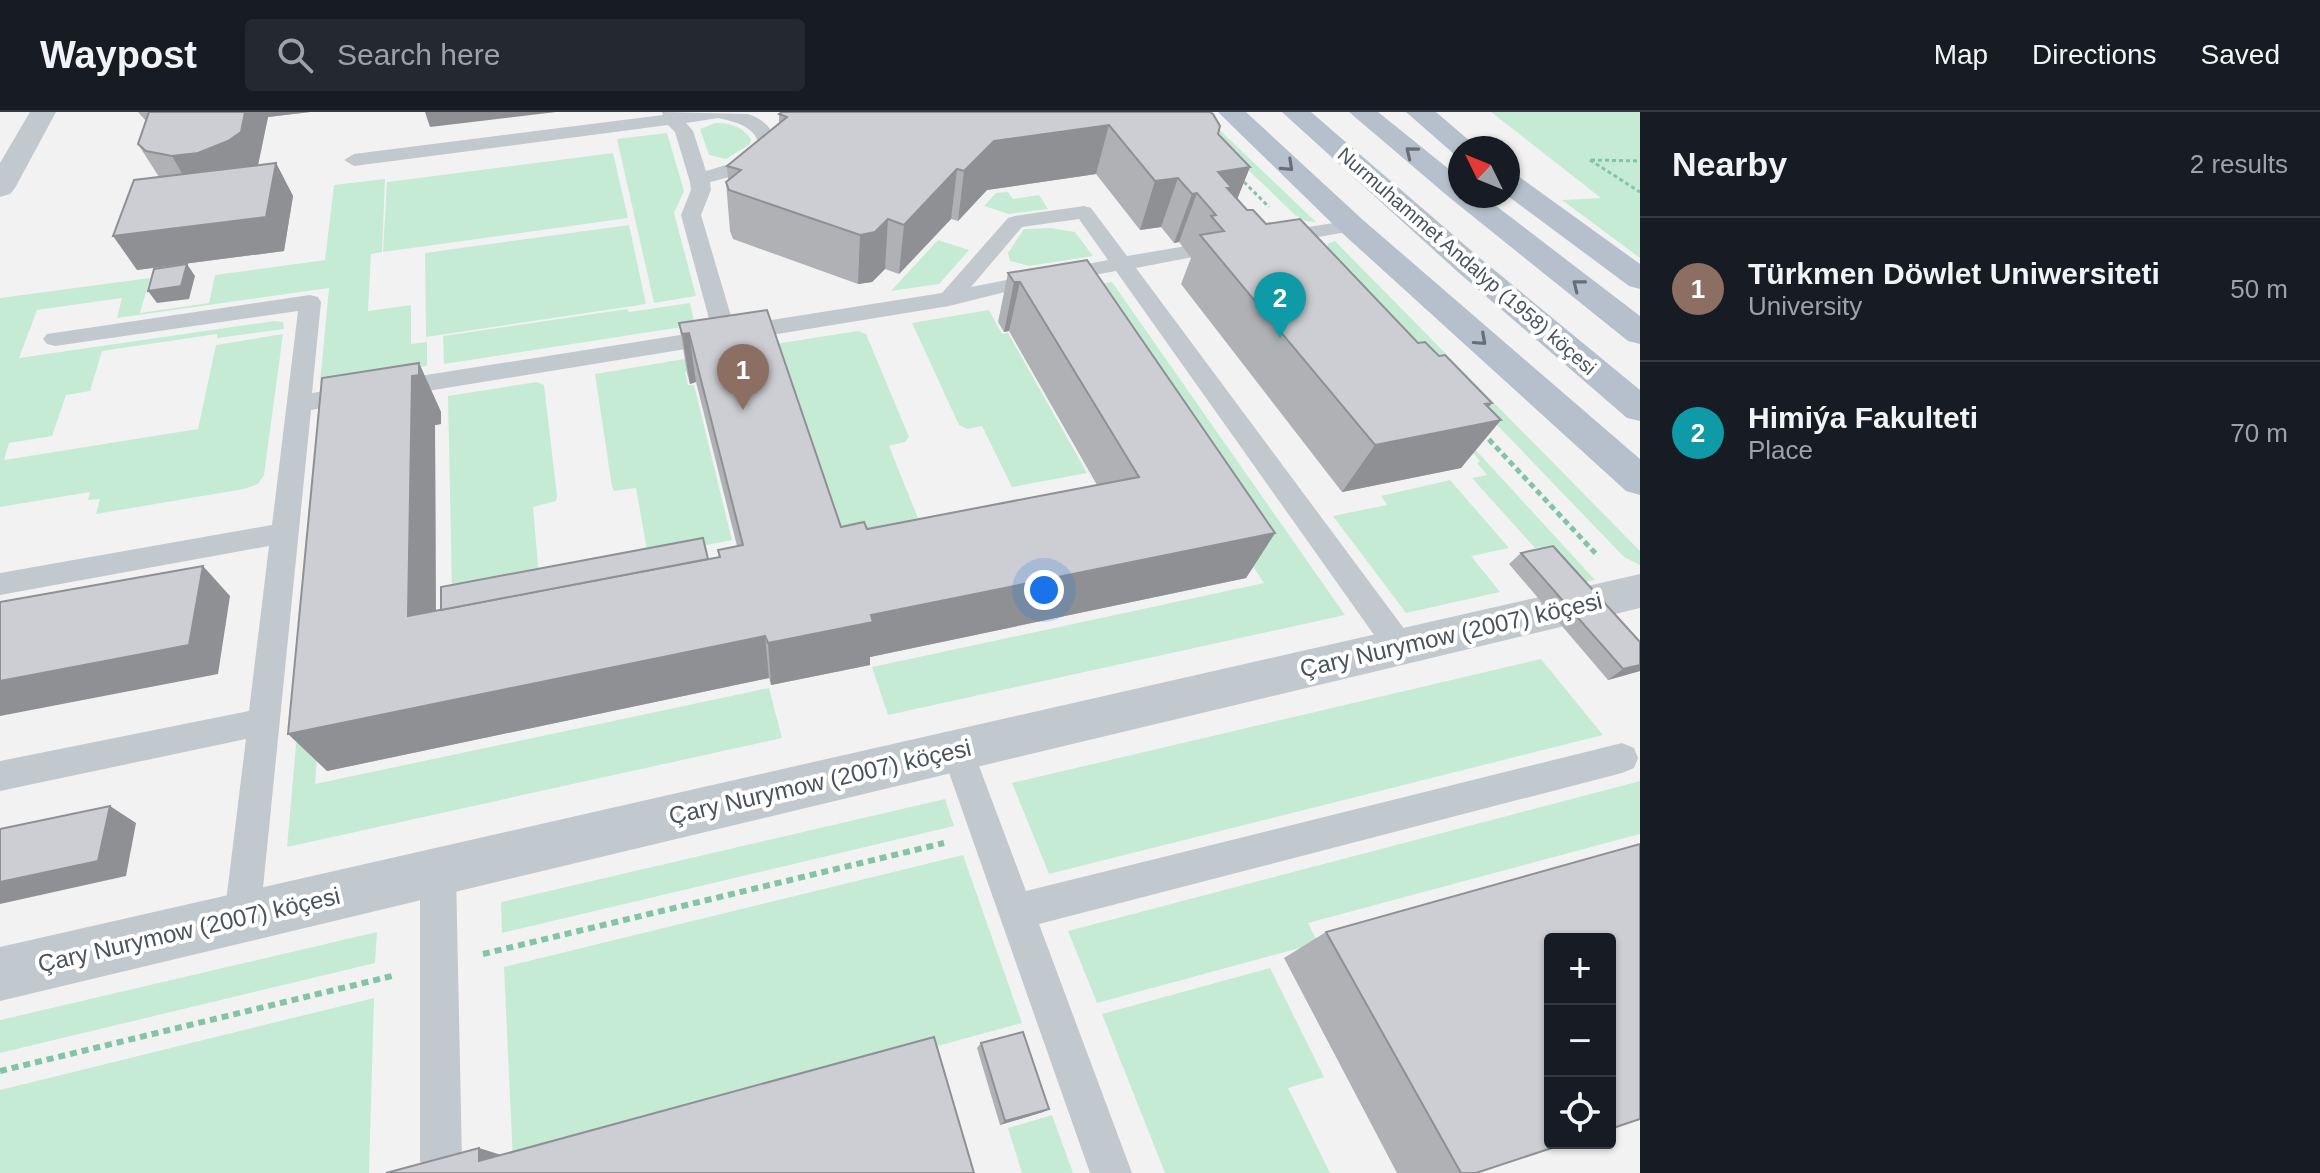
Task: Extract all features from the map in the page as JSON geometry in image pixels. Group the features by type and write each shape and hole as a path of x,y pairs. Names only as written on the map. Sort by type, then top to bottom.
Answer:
{"main road":[{"path":"1231,112 1352,226 1640,481"},
{"name":"Nurmuhammet Andalyp (1958) köçesi","path":"1295,112 1470,266 1640,409"},
{"name":"Nurmuhammet Andalyp (1958) köçesi","path":"1362,112 1448,182"},
{"path":"1419,112 1449,136"},
{"path":"1520,191 1640,279"},
{"path":"1480,208 1640,333"}],"street":[{"path":"0,188 10,154 43,112"},
{"name":"Çary Nurymow (2007) köçesi","path":"0,974 1636,592"}],"lane":[{"path":"354,160 672,116 718,113 736,115 758,126 767,136 769,147 760,156 727,173 699,178"},
{"path":"672,116 684,131 699,178 701,190 691,215 725,335"},
{"path":"949,299 1015,222 1084,212 1400,647"},
{"path":"299,403 949,299 1017,282 1123,266 1151,257 1352,226"},
{"path":"55,339 310,302 242,918"},
{"path":"0,584 284,533"},
{"path":"0,776 262,722"},
{"path":"957,750 1111,1173"},
{"path":"1016,912 1622,758"},
{"path":"438,872 441,1161"}],"path":[{"path":"1640,161 1590,160 1640,192"},
{"path":"1238,176 1296,235"},
{"path":"1472,422 1636,592"},
{"path":"0,1071 987,833"}],"green space":[{"path":"1188,112 1201,112 1316,222 1305,221 1295,215"},
{"path":"1491,112 1640,112 1640,258 1562,200 1601,198"},
{"path":"715,123 739,128 751,139 750,144 726,159 709,155 700,129"},
{"path":"667,133 684,191 674,213 696,296 654,303 617,139"},
{"path":"613,153 628,218 383,252 387,182"},
{"path":"385,179 382,252 371,254 368,311 411,305 411,344 427,342 427,366 320,383 329,288 117,318 122,298 37,310 19,358 274,321 283,322 284,329 217,338 217,334 102,351 90,391 66,395 52,436 9,443 4,460 198,429 216,345 283,334 264,475 258,484 244,489 96,514 100,499 88,500 90,492 0,507 0,298 150,278 140,313 209,303 215,275 325,260 334,185"},
{"path":"1008,192 1013,199 1039,195 1048,209 1009,214 984,206 996,193"},
{"path":"629,225 646,304 426,337 425,253"},
{"path":"1051,228 1075,232 1093,256 1029,266 1010,261 1008,253 1024,229"},
{"path":"938,240 969,250 939,284 891,291"},
{"path":"1335,241 1640,551 1640,565 1624,557 1330,251 1327,244"},
{"path":"1296,254 1595,580 1574,584 1540,547 1535,548 1472,478 1487,475 1477,463 1480,461"},
{"path":"1112,282 1345,615 888,715 872,667 1264,583 1082,305 1004,299"},
{"path":"690,303 695,325 444,364 443,336"},
{"path":"989,310 1002,334 1008,333 1087,473 1012,487 982,426 967,429 959,425 912,323"},
{"path":"858,331 866,334 909,437 905,442 889,446 918,518 838,534 750,348"},
{"path":"702,356 705,368 685,372 688,385 694,385 732,540 648,556 636,488 614,491 612,487 595,374"},
{"path":"537,382 544,385 557,496 556,501 533,507 539,576 452,592 448,396"},
{"path":"343,412 315,784 769,688 782,738 287,847 325,415"},
{"path":"1450,480 1509,548 1471,556 1500,592 1406,613 1333,516 1387,505 1381,496"},
{"path":"1541,659 1603,735 1049,874 1012,783"},
{"path":"1640,781 1640,834 1308,923 1318,943 1097,1003 1068,931"},
{"path":"945,799 954,826 502,933 501,902"},
{"path":"963,855 1022,1023 513,1162 504,967"},
{"path":"377,932 375,963 0,1053 0,1020"},
{"path":"1270,968 1324,1077 1288,1088 1330,1173 1165,1173 1102,1014"},
{"path":"374,998 369,1173 0,1173 0,1090"},
{"path":"1052,1115 1073,1173 1022,1173 1008,1128"}],"building":[{"path":"149,112 245,112 241,132 228,141 198,153 172,156 146,151 138,144"},
{"path":"1210,112 1220,126 1218,134 1250,167 1218,172 1232,188 1227,188 1247,210 1253,210 1266,224 1300,219 1418,343 1425,342 1439,356 1445,355 1492,403 1485,404 1501,420 1375,445 1200,235 1224,231 1211,216 1216,215 1197,193 1192,194 1178,178 1155,181 1109,125 994,141 964,171 957,169 904,225 888,219 875,232 860,235 729,190 726,182 741,170 727,166 787,117 779,114"},
{"path":"276,163 266,217 113,236 134,180"},
{"path":"1087,260 1275,533 871,615 873,622 768,643 765,636 288,734 322,378 419,363 419,375 412,376 408,616 720,557 718,550 743,545 689,333 682,334 679,323 767,310 841,527 864,522 867,529 1139,477 1020,282 1014,282 1008,273"},
{"path":"187,264 181,286 148,291 154,269"},
{"path":"703,538 708,559 441,610 441,587"},
{"path":"1553,546 1640,642 1640,665 1623,669 1521,553"},
{"path":"203,566 189,645 0,681 0,602"},
{"path":"110,806 98,861 0,882 0,829"},
{"path":"1640,844 1640,1119 1616,1127 1616,933 1544,933 1544,1149 1549,1149 1476,1173 1461,1173 1326,932"},
{"path":"1023,1032 1049,1109 1005,1121 981,1043"},
{"path":"934,1037 974,1173 386,1173 479,1148 479,1161"}],"place":[{"name":"Himiýa Fakulteti","path":"1280,338"},
{"name":"Türkmen Döwlet Uniwersiteti","path":"743,410"}]}
